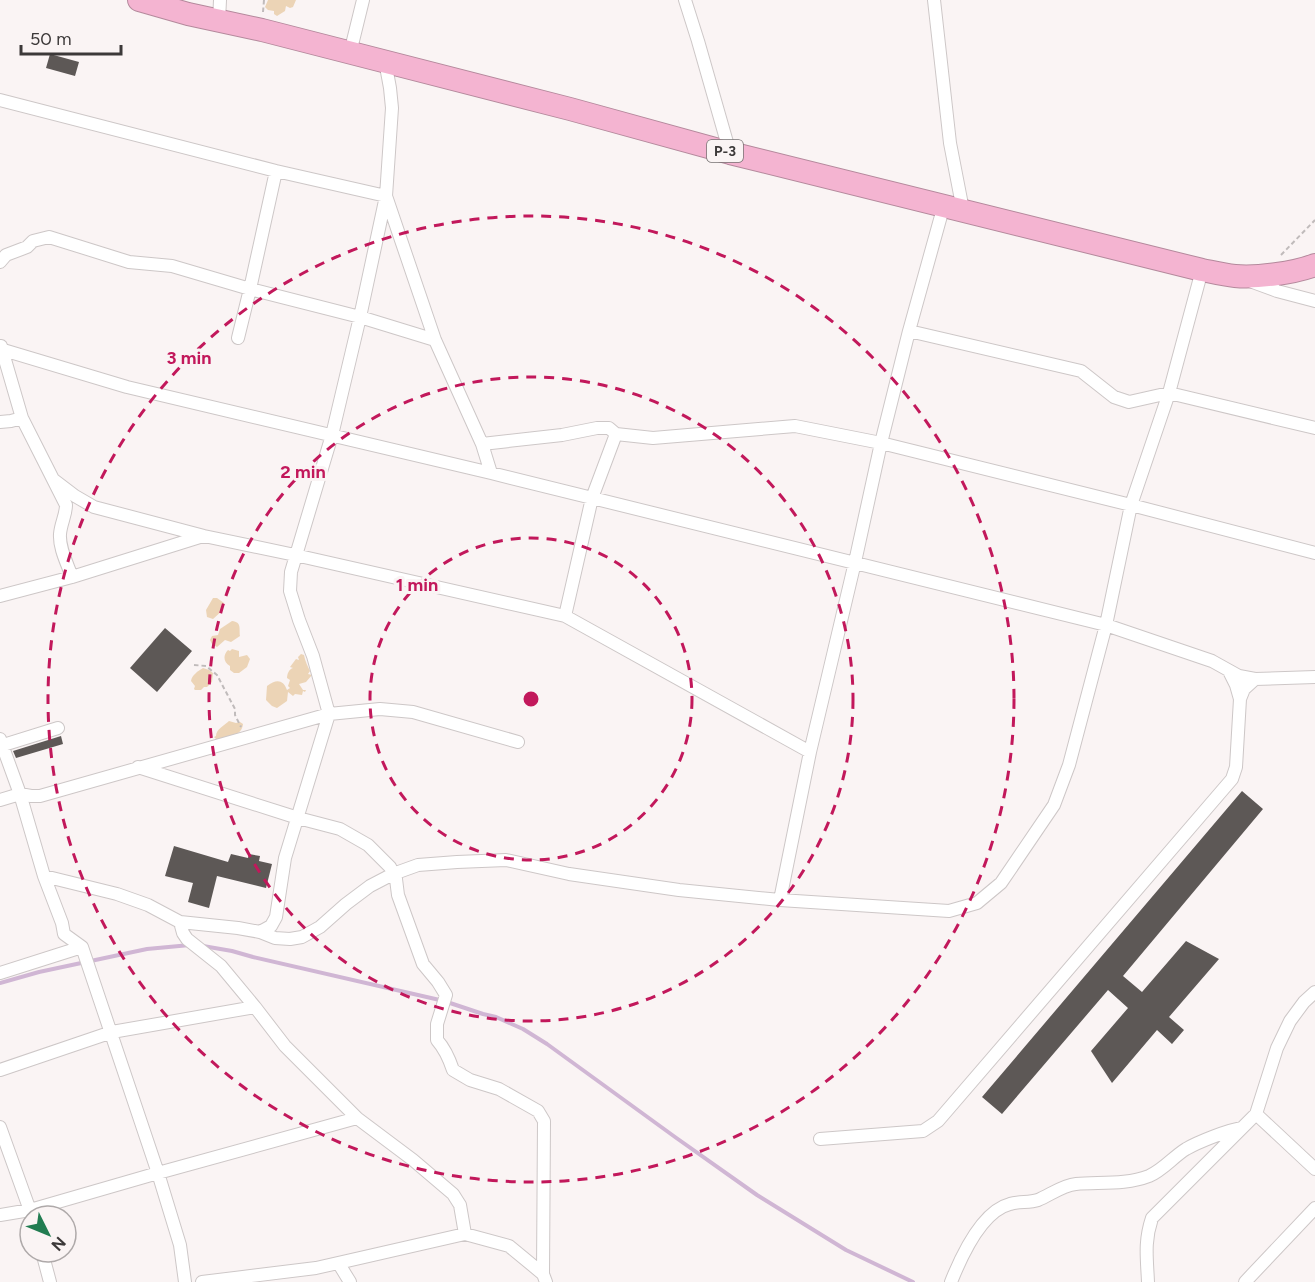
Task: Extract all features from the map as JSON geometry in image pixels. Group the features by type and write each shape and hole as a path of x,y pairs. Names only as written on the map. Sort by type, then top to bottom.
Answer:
{"highway":[{"name":"P-3","path":"139,0 219,10 350,53 570,109 730,153 1202,270 1236,276 1272,275 1315,265"}],"street":[{"path":"350,53 363,0"},
{"path":"684,0 730,153"},
{"path":"780,900 810,752 909,331 953,208 950,143 934,0"},
{"path":"260,932 270,926 276,917 285,858 329,714 313,656 290,591 291,572 333,435 386,196 392,108 385,61"},
{"path":"0,100 276,171 386,196"},
{"path":"238,338 276,171"},
{"path":"386,196 435,340 482,444 491,473"},
{"path":"0,262 6,255 27,247 33,241 49,237 129,262 172,266 250,290 360,317 435,340"},
{"path":"44,876 117,894 148,905 180,922 238,928 260,932 274,938 290,939 302,937 320,927 370,886 393,874 418,865 506,860 569,874 679,890 780,900 949,911 977,903 1001,884 1054,805 1069,765 1106,626 1131,505 1169,393 1202,270"},
{"path":"1236,276 1277,291 1315,301"},
{"path":"909,331 1080,371 1114,397 1129,402 1169,393 1315,428"},
{"path":"1,347 127,387 491,473 1106,626 1212,662 1239,676 1255,679 1315,677"},
{"path":"1,347 22,418 66,505 60,543 72,577"},
{"path":"0,422 11,422 22,418"},
{"path":"482,444 562,435 597,428 609,428 616,434 653,438 795,426 881,443 1315,553"},
{"path":"565,616 592,498 616,434"},
{"path":"54,480 94,507 204,536 565,616 810,752"},
{"path":"0,596 72,577 204,536"},
{"path":"1229,671 1240,699"},
{"path":"820,1139 923,1131 938,1121 1232,779 1236,767 1240,699 1244,689 1255,679"},
{"path":"0,800 20,794 40,796 329,714 380,709 413,712 518,742"},
{"path":"58,728 1,744 20,794 64,934 82,947 112,1032 180,1245 185,1282"},
{"path":"138,767 298,818 340,829 368,845 390,867 396,879 398,895 423,964 438,981 446,995 437,1024 437,1040 445,1049 453,1070 470,1080 499,1089 538,1111 544,1122 545,1278"},
{"path":"180,922 187,939 221,966 285,1047 357,1118 413,1160 453,1194 460,1205 465,1234"},
{"path":"0,973 82,947"},
{"path":"1148,1282 1146,1245 1152,1218 1256,1114 1277,1048 1290,1021 1304,1002 1315,992"},
{"path":"0,1070 112,1032 255,1007"},
{"path":"1256,1114 1315,1169"},
{"path":"60,1204 158,1173 357,1118"},
{"path":"0,1127 28,1204"},
{"path":"951,1282 965,1249 979,1229 993,1214 1008,1204 1035,1201 1072,1184 1118,1183 1150,1176 1186,1149 1242,1128"},
{"path":"1245,1282 1315,1208"},
{"path":"0,1215 18,1214"},
{"path":"202,1282 288,1277 465,1234 509,1246 545,1278"},
{"path":"45,1264 50,1282"},
{"path":"339,1264 350,1282"}],"path":[{"path":"1278,257 1315,220"},
{"path":"194,665 206,666 217,675 235,709 235,715 245,737"}],"shaded area":[{"path":"268,0 296,0 293,7 286,6 285,11 277,16 274,11 265,7"},
{"path":"213,598 224,603 223,610 213,619 207,617 206,610"},
{"path":"232,621 239,624 240,636 231,642 225,640 217,647 212,644 210,640 212,636 218,635 220,629"},
{"path":"232,649 239,651 239,657 247,655 250,659 247,667 239,673 230,670 225,660 226,652"},
{"path":"301,654 304,655 310,671 308,674 312,675 306,682 299,684 303,690 306,690 305,692 303,691 302,695 293,696 288,692 287,701 277,708 272,706 266,700 267,686 279,681 287,690 290,688 288,673"},
{"path":"203,668 213,673 212,682 201,690 195,690 191,681 195,673"},
{"path":"229,721 240,722 243,724 242,728 234,736 218,741 214,737 219,729"}],"building":[{"path":"50,54 79,62 75,76 46,68"},
{"path":"165,628 192,651 157,692 130,668"},
{"path":"61,736 63,744 16,758 13,751"},
{"path":"1242,791 1263,809 1123,976 1142,992 1186,941 1219,959 1169,1017 1184,1030 1172,1044 1157,1030 1112,1083 1091,1051 1128,1008 1108,990 1002,1114 982,1097"},
{"path":"174,846 228,862 231,854 248,858 249,854 260,856 259,861 272,864 266,888 217,876 209,908 188,902 193,883 165,876"}],"waterway":[{"path":"0,983 39,972 147,949 190,945"},
{"path":"203,946 444,1001 496,1017 523,1029 757,1195 846,1250 913,1282"}]}
